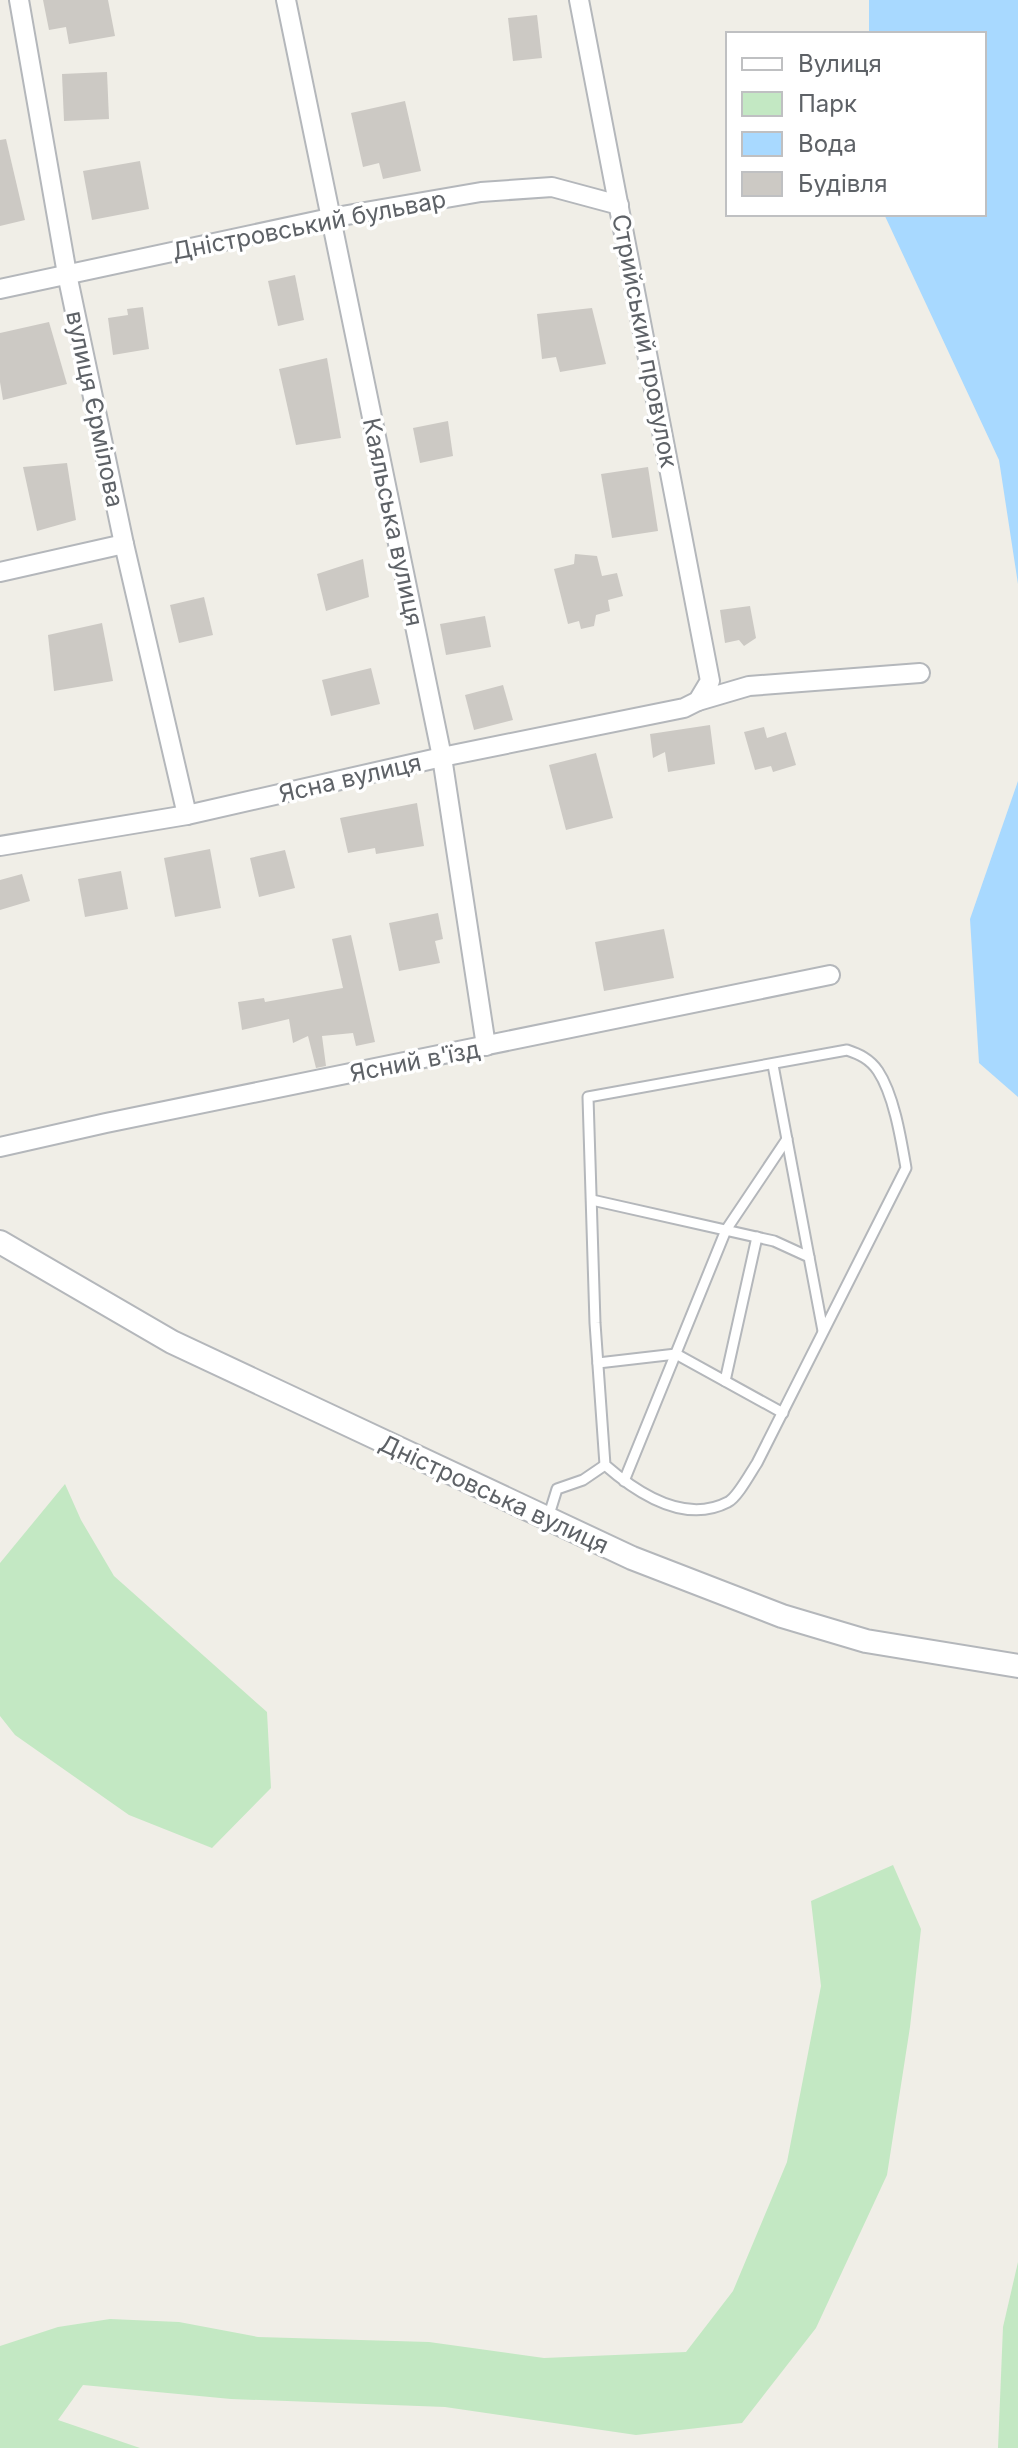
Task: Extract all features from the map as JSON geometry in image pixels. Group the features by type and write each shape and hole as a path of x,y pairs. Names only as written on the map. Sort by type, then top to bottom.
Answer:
{"street":[{"name":"вулиця Єрмілова","path":"19,0 67,274 124,544 187,815"},
{"name":"Каяльська вулиця","path":"286,0 442,757 486,1046"},
{"name":"Стрийський провулок","path":"579,0 710,681 698,701"},
{"name":"Дністровський бульвар","path":"0,289 330,218 481,192 552,187 619,205"},
{"path":"0,572 124,544"},
{"name":"Ясна вулиця","path":"0,846 187,815 442,757 684,708 749,686 920,673"},
{"name":"Ясний в'їзд","path":"0,1147 830,975"},
{"name":"Дністровська вулиця","path":"0,1242 172,1342 632,1558 782,1616 866,1641 1018,1666"}],"lane":[{"path":"847,1050 861,1055 877,1070 896,1116 906,1168 757,1463 730,1502 698,1510 660,1504 605,1465 588,1097 773,1065 847,1050"},
{"path":"773,1065 823,1332"},
{"path":"624,1481 726,1230 787,1139"},
{"path":"592,1200 774,1241 809,1257"},
{"path":"725,1381 757,1237"},
{"path":"598,1363 676,1354 783,1413"},
{"path":"547,1519 557,1489 583,1480 605,1465"}],"green space":[{"path":"65,1484 81,1520 114,1576 267,1712 271,1788 212,1848 129,1815 15,1735 0,1716 0,1563"},
{"path":"893,1865 921,1929 910,2027 887,2175 816,2328 742,2423 636,2435 445,2407 231,2399 83,2385 58,2420 140,2448 0,2448 0,2346 58,2327 110,2319 179,2322 258,2337 429,2342 544,2358 686,2352 733,2291 787,2162 821,1986 811,1901"},
{"path":"1018,2262 1018,2448 998,2448 1003,2327"}],"water":[{"path":"869,0 1018,0 1018,584 999,460 885,216 986,216 986,32 869,32"},
{"path":"1018,781 1018,1097 979,1063 970,919"}],"building":[{"path":"43,0 108,0 115,36 69,44 66,27 49,30"},
{"path":"537,15 542,58 513,61 508,18"},
{"path":"107,72 109,119 64,121 62,74"},
{"path":"405,101 421,171 383,179 379,163 363,167 351,113"},
{"path":"6,139 25,220 0,226 0,140"},
{"path":"140,161 149,209 92,220 83,171"},
{"path":"295,275 304,320 278,326 268,281"},
{"path":"143,307 149,349 113,355 108,318 128,315 127,309"},
{"path":"592,308 606,364 560,372 556,357 542,359 537,314"},
{"path":"49,322 67,384 3,400 0,333"},
{"path":"327,358 341,438 296,445 279,369"},
{"path":"448,421 453,456 420,463 413,428"},
{"path":"67,463 76,520 37,531 23,467"},
{"path":"648,467 658,531 612,538 601,474"},
{"path":"575,554 597,556 602,576 617,573 623,596 608,600 610,611 596,615 594,626 581,629 579,621 568,624 554,569 574,564"},
{"path":"363,559 369,597 326,611 317,574"},
{"path":"204,597 213,635 179,643 170,605"},
{"path":"750,606 756,638 744,646 739,640 725,643 720,610"},
{"path":"485,616 491,647 446,655 440,624"},
{"path":"102,623 113,681 54,691 48,635"},
{"path":"371,668 380,704 331,716 322,680"},
{"path":"503,685 513,720 474,730 465,695"},
{"path":"710,725 715,764 668,772 665,752 653,758 650,734"},
{"path":"764,727 767,738 786,732 796,765 773,772 771,766 755,770 744,732"},
{"path":"596,753 613,818 566,830 549,765"},
{"path":"417,803 424,846 376,854 375,848 348,853 340,818"},
{"path":"210,849 221,908 175,917 164,858"},
{"path":"285,850 295,888 259,897 250,858"},
{"path":"121,871 128,909 85,917 78,879"},
{"path":"22,874 30,901 0,910 0,880"},
{"path":"438,913 443,939 435,941 440,963 399,971 389,923"},
{"path":"664,929 674,978 604,991 595,942"},
{"path":"351,935 375,1042 356,1046 353,1033 322,1036 326,1066 316,1068 308,1036 293,1043 289,1019 242,1030 238,1002 264,998 265,1002 343,988 332,939"}]}
